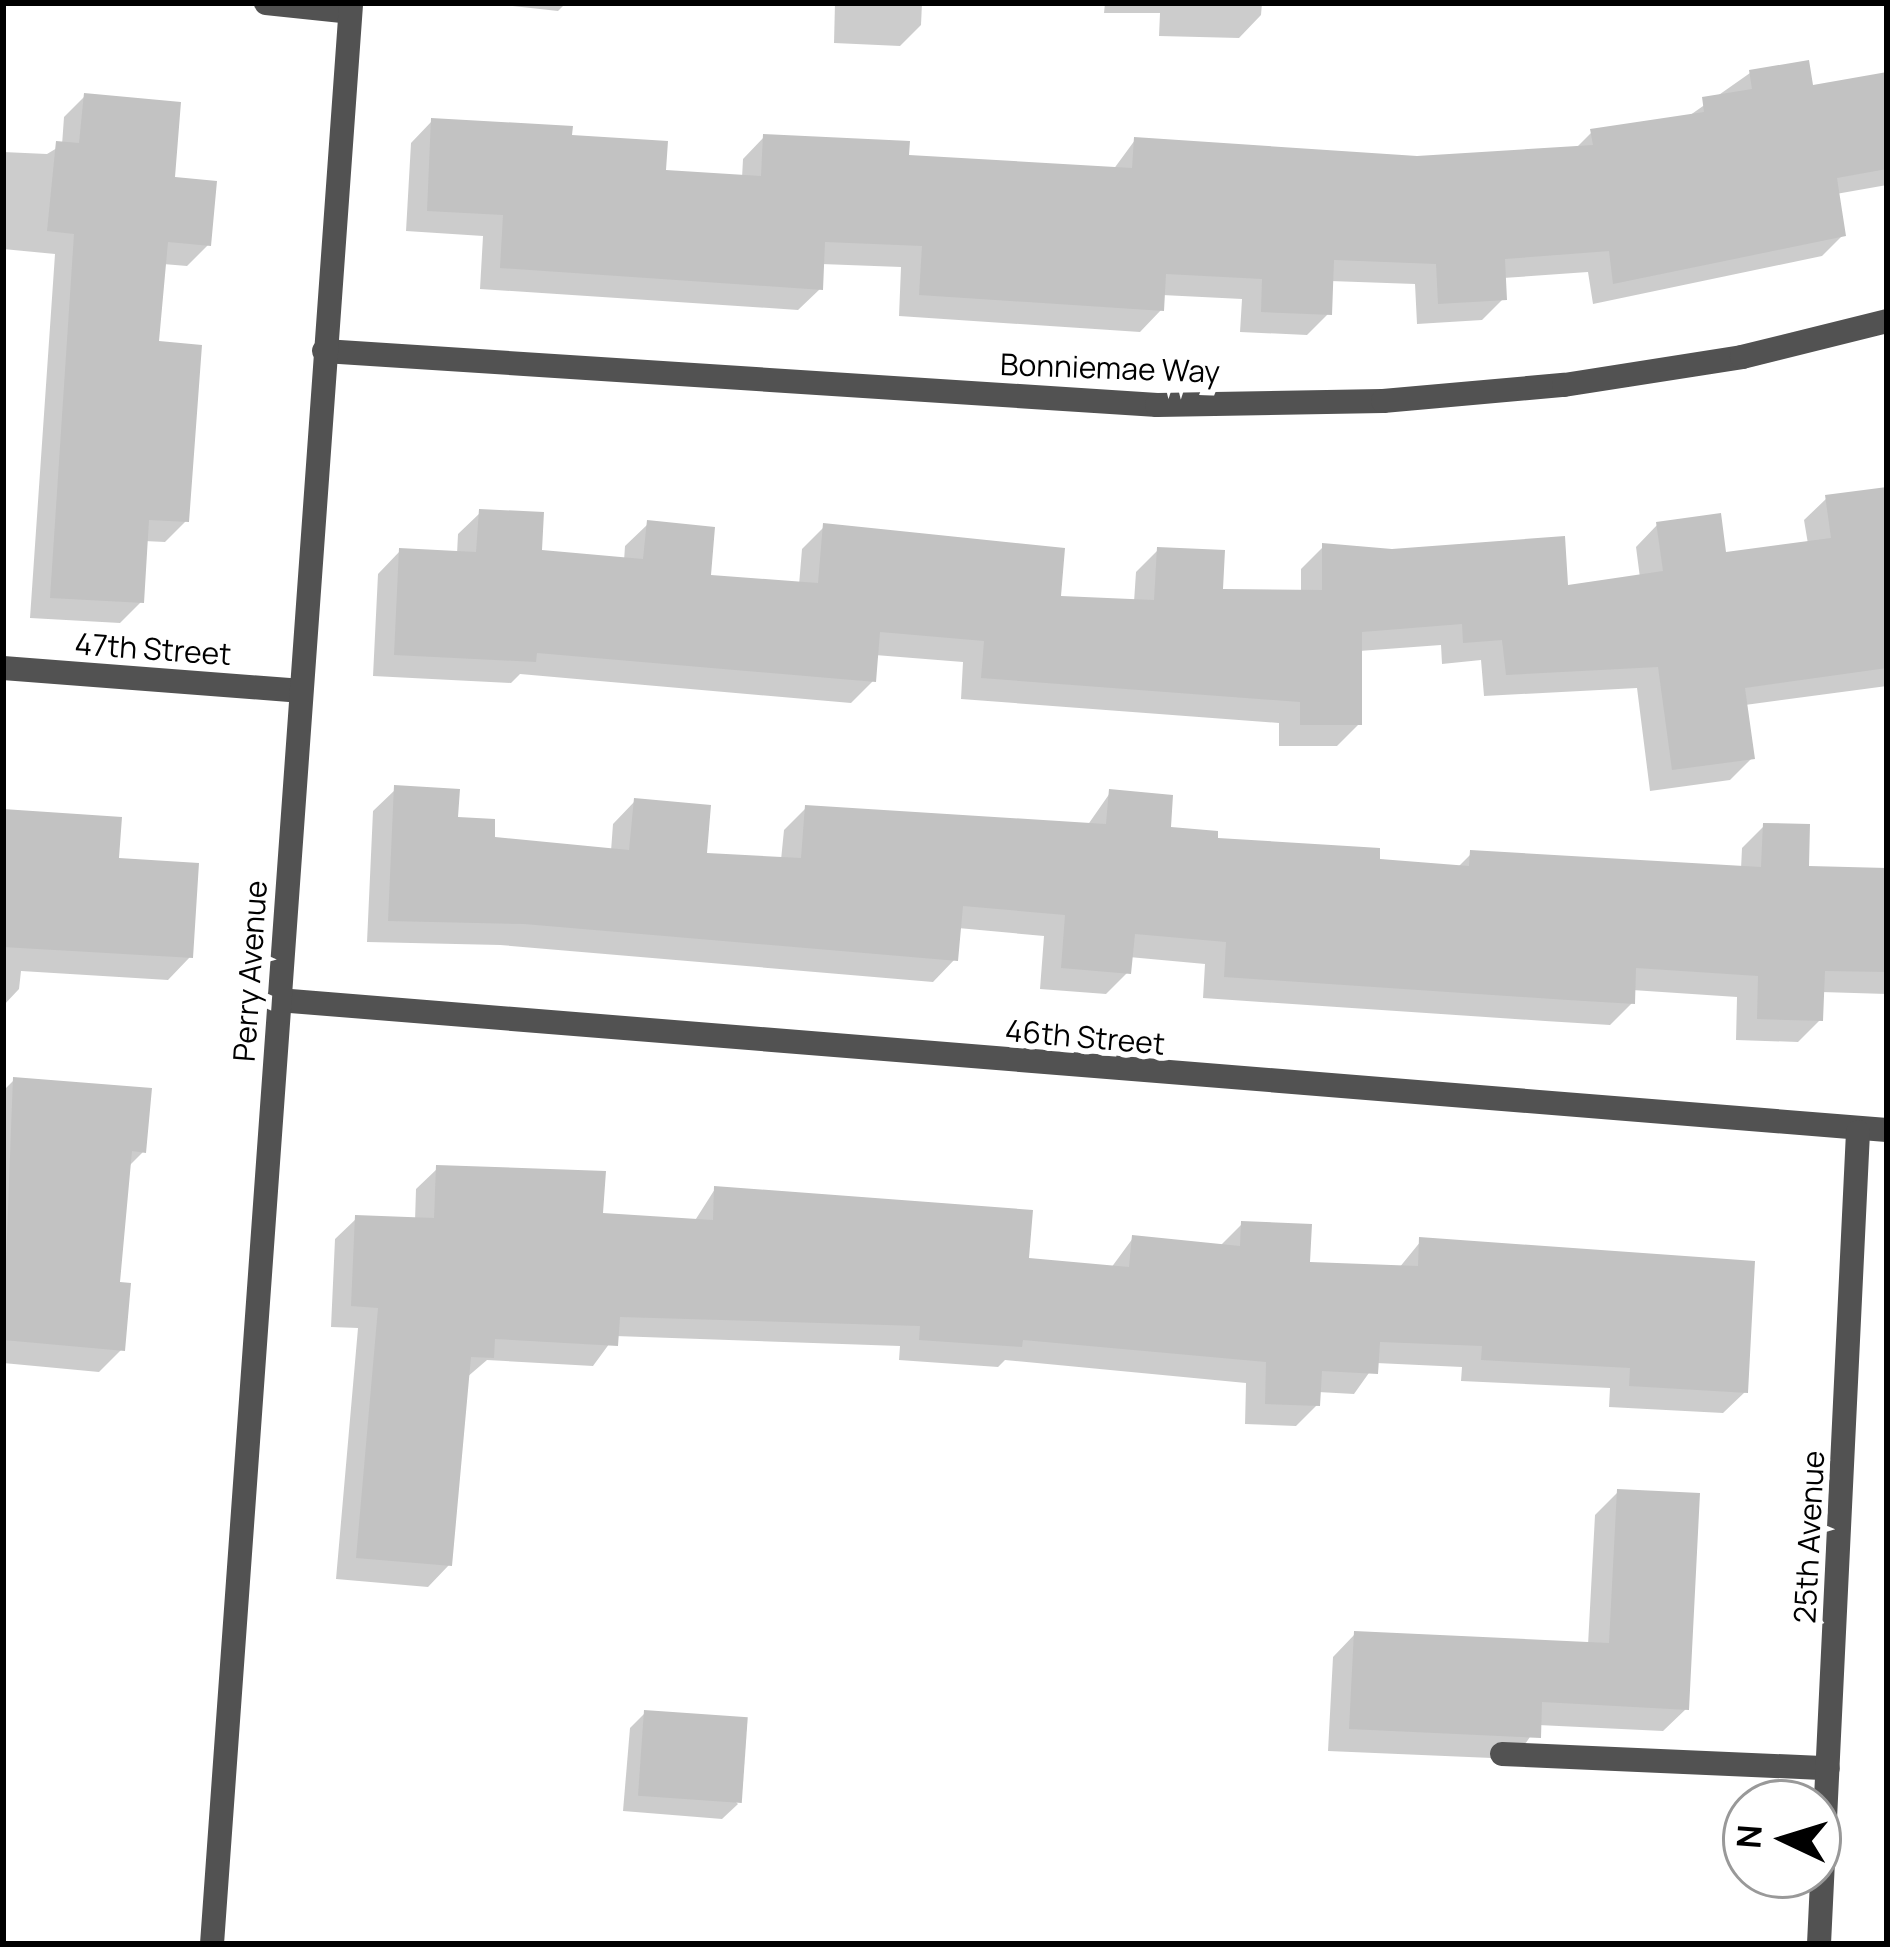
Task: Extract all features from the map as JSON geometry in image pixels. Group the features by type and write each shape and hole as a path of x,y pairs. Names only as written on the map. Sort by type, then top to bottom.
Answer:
{"street":[{"path":"266,3 350,7"},
{"name":"Perry Avenue","path":"212,1944 350,7"},
{"name":"Bonniemae Way","path":"324,351 1156,405 1360,401 1586,381 1742,356 1887,321"},
{"name":"47th Street","path":"3,668 298,691"},
{"name":"46th Street","path":"278,1000 1858,1132 1887,1130"},
{"name":"25th Avenue","path":"1819,1944 1858,1132"},
{"path":"1502,1754 1828,1768"}],"building":[{"path":"1809,60 1813,85 1887,72 1887,169 1837,178 1846,236 1613,284 1609,251 1505,259 1507,300 1438,304 1436,264 1334,260 1332,315 1261,312 1262,279 1166,274 1164,311 919,295 922,246 825,242 823,290 500,268 503,215 427,211 431,118 573,126 572,135 668,141 666,170 761,176 763,134 910,141 909,155 1132,168 1134,137 1417,156 1593,145 1590,129 1704,112 1702,97 1752,89 1749,70"},
{"path":"84,93 181,102 175,177 217,181 211,246 168,242 159,341 202,345 189,522 149,520 144,603 50,598 74,234 47,231 56,141 79,143"},
{"path":"1887,487 1887,668 1745,688 1755,759 1672,770 1658,667 1506,675 1502,640 1463,643 1462,624 1362,632 1362,725 1300,725 1300,702 981,678 984,641 880,632 876,682 537,653 536,662 394,655 399,548 476,552 479,509 544,512 542,550 643,559 647,520 715,527 711,575 818,583 823,523 1065,548 1061,596 1154,600 1157,547 1225,550 1223,589 1322,590 1322,543 1392,549 1565,536 1568,585 1663,571 1656,522 1721,513 1726,552 1831,538 1825,495"},
{"path":"394,785 460,789 458,817 495,819 495,837 629,850 634,798 711,805 707,853 801,858 805,805 1106,824 1109,789 1173,795 1171,827 1218,831 1218,838 1380,848 1380,859 1469,866 1470,850 1761,867 1763,823 1810,824 1809,866 1887,868 1887,972 1825,971 1823,1021 1757,1019 1758,976 1636,968 1635,1004 1224,977 1226,942 1135,934 1131,974 1061,968 1065,915 963,906 958,961 524,924 388,921"},
{"path":"3,809 122,817 119,858 199,863 193,958 3,947"},
{"path":"13,1077 152,1088 146,1153 132,1151 120,1282 131,1283 125,1351 3,1340"},
{"path":"436,1165 606,1171 603,1213 713,1220 714,1186 1033,1210 1029,1258 1129,1267 1132,1235 1240,1246 1241,1221 1312,1224 1310,1262 1418,1266 1419,1237 1755,1261 1748,1393 1629,1386 1630,1368 1481,1360 1482,1346 1380,1342 1378,1374 1322,1371 1320,1406 1265,1404 1266,1362 1023,1340 1022,1347 919,1340 920,1326 620,1317 618,1346 495,1339 494,1358 471,1357 452,1566 356,1558 378,1308 351,1306 355,1215 434,1218"},
{"path":"1617,1489 1700,1493 1689,1710 1542,1702 1541,1738 1349,1729 1354,1631 1609,1643"},
{"path":"644,1710 748,1717 742,1803 638,1796"}]}
